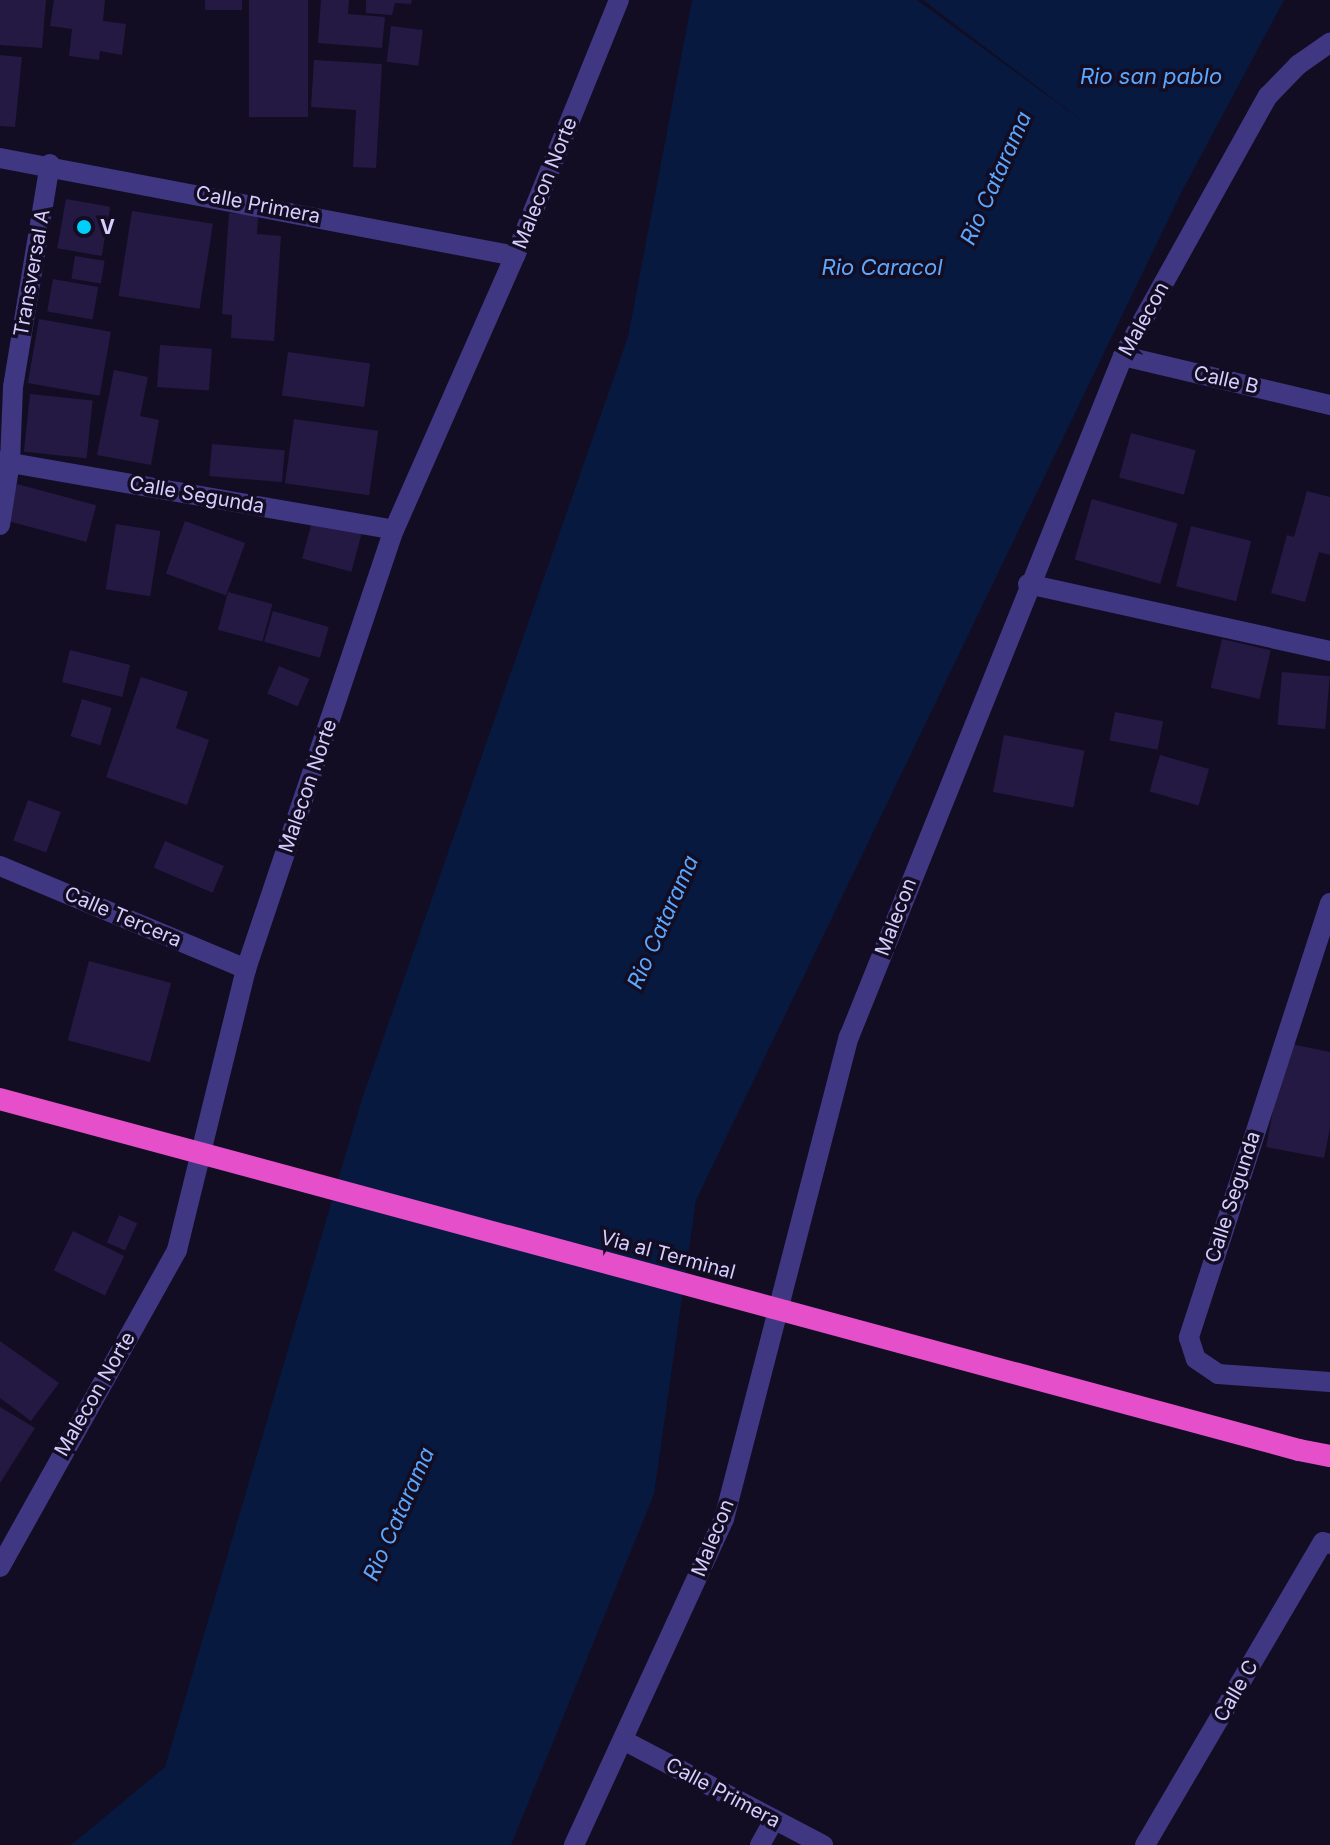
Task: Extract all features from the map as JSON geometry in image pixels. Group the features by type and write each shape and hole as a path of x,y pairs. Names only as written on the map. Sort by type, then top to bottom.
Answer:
{"highway":[{"name":"Via al Terminal","path":"0,1099 1328,1458"}],"street":[{"name":"Malecon Norte","path":"0,1567 177,1250 246,969 394,530 515,256 619,0"},
{"name":"Malecon","path":"574,1845 724,1519 849,1037 1028,584 1123,356 1268,96 1298,65 1330,43"},
{"name":"Calle Primera","path":"0,158 50,164 515,256"},
{"name":"Transversal A","path":"0,525 13,387 50,164"},
{"name":"Calle B","path":"1123,356 1330,405"},
{"name":"Calle Segunda","path":"5,462 394,530"},
{"path":"1028,584 1330,651"},
{"name":"Calle Tercera","path":"0,866 246,969"},
{"name":"Calle Segunda","path":"1330,903 1189,1338 1196,1359 1218,1374 1330,1382"},
{"name":"Calle C","path":"1145,1845 1323,1542 1330,1544"},
{"name":"Calle Primera","path":"623,1740 823,1845"},
{"path":"760,1845 774,1820"}],"water":[{"name":"Rio Caracol","path":"692,0 917,0 1093,129 923,0 1284,0 1181,193 696,1200 654,1494 511,1845 71,1845 165,1767 361,1102 628,337"}],"building":[{"path":"0,0 46,0 42,48 0,45"},
{"path":"54,0 105,0 103,21 126,24 122,55 100,51 99,60 69,56 72,29 50,26"},
{"path":"205,0 242,0 242,10 205,10"},
{"path":"249,0 308,0 308,117 249,117"},
{"path":"321,0 349,0 348,14 385,17 382,48 318,43"},
{"path":"366,0 412,0 411,4 395,3 392,15 366,13"},
{"path":"391,26 423,30 418,66 387,62"},
{"path":"0,55 22,57 15,127 0,126"},
{"path":"314,60 382,64 376,168 353,167 356,110 311,107"},
{"name":"V","path":"66,199 110,207 102,256 57,248"},
{"path":"132,211 213,224 200,309 119,296"},
{"path":"229,213 258,215 257,234 281,236 274,341 231,338 232,315 222,314"},
{"path":"75,256 105,261 101,283 71,279"},
{"path":"53,279 98,287 93,319 47,311"},
{"path":"39,319 111,332 100,396 28,383"},
{"path":"160,345 212,349 209,391 157,387"},
{"path":"288,352 370,364 364,407 282,396"},
{"path":"114,370 148,377 140,416 159,420 151,465 97,455"},
{"path":"30,394 93,401 87,458 24,452"},
{"path":"294,419 378,431 369,495 285,483"},
{"path":"1131,433 1196,450 1184,495 1119,477"},
{"path":"212,444 285,450 282,482 209,476"},
{"path":"17,484 96,505 86,542 7,521"},
{"path":"1307,491 1330,497 1330,555 1319,552 1305,602 1271,593 1287,535 1294,537"},
{"path":"1092,499 1178,524 1160,584 1075,560"},
{"path":"313,518 362,531 351,572 302,559"},
{"path":"185,521 245,543 226,596 166,574"},
{"path":"116,524 160,531 150,596 106,589"},
{"path":"1191,526 1251,541 1236,601 1176,586"},
{"path":"228,592 272,604 262,642 218,630"},
{"path":"273,611 329,627 320,658 264,642"},
{"path":"1222,639 1271,650 1259,699 1211,688"},
{"path":"70,650 130,665 122,697 62,682"},
{"path":"279,666 309,679 298,707 267,694"},
{"path":"1282,672 1330,676 1325,729 1277,725"},
{"path":"141,677 188,692 176,728 209,740 187,805 106,777"},
{"path":"82,699 112,708 100,745 71,736"},
{"path":"1115,712 1163,721 1158,750 1109,740"},
{"path":"1004,735 1084,751 1073,808 993,792"},
{"path":"1160,755 1209,769 1199,806 1150,792"},
{"path":"28,800 61,812 46,852 13,840"},
{"path":"165,841 224,866 213,893 154,868"},
{"path":"89,961 171,983 150,1062 68,1040"},
{"path":"1286,1043 1330,1052 1330,1128 1324,1158 1266,1147"},
{"path":"119,1215 137,1223 125,1251 107,1242"},
{"path":"73,1231 124,1256 105,1296 54,1271"},
{"path":"0,1341 59,1383 31,1421 0,1398"},
{"path":"0,1407 35,1428 0,1483"}],"place":[{"name":"V","path":"84,227"}],"water label":[{"name":"Rio san pablo","path":"1151,77"},
{"name":"Rio Catarama","path":"996,178"},
{"name":"Rio Catarama","path":"663,922"},
{"name":"Rio Catarama","path":"399,1514"}]}
